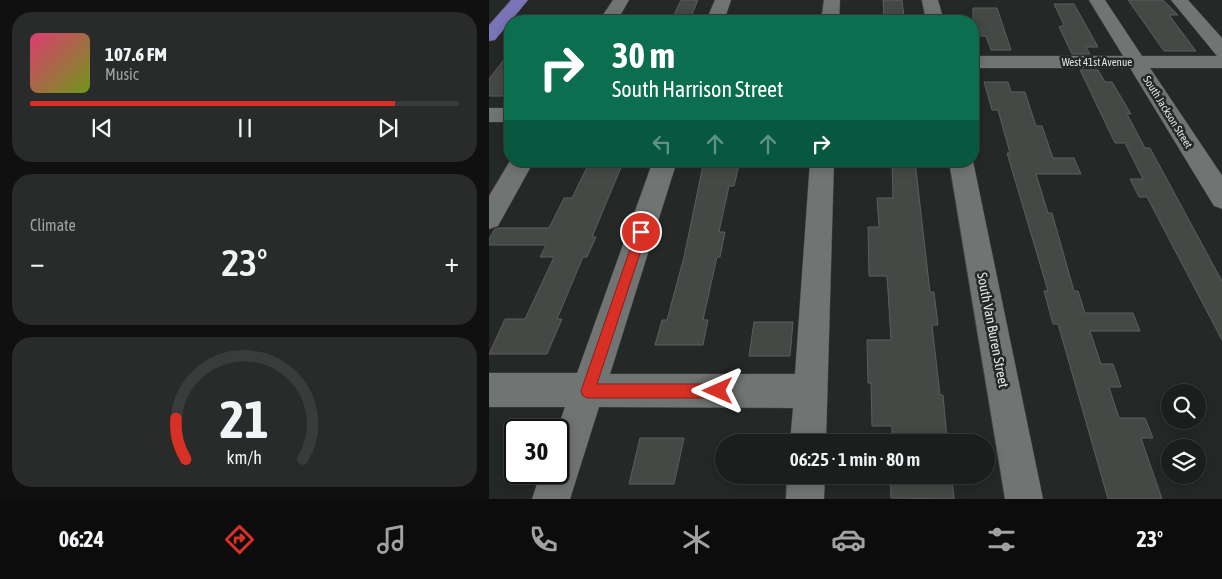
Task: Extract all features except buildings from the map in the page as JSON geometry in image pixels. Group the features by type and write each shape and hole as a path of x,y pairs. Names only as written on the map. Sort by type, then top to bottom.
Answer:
{"main road":[{"path":"507,15 520,0"},
{"path":"489,36 504,19"}],"street":[{"path":"612,15 621,0"},
{"path":"717,15 723,0"},
{"path":"831,15 832,0"},
{"path":"931,0 934,15"},
{"name":"South Jackson Street","path":"1097,0 1222,199"},
{"path":"1179,0 1222,52"},
{"name":"West 41st Avenue","path":"979,62 1222,62"},
{"path":"489,115 504,115"},
{"path":"489,219 519,167"},
{"path":"551,499 663,167"},
{"path":"808,434 822,167"},
{"name":"South Van Buren Street","path":"962,167 1024,499"},
{"path":"489,390 811,391"},
{"path":"805,499 806,484"}],"route":[{"path":"641,232 588,391 718,391"}]}
